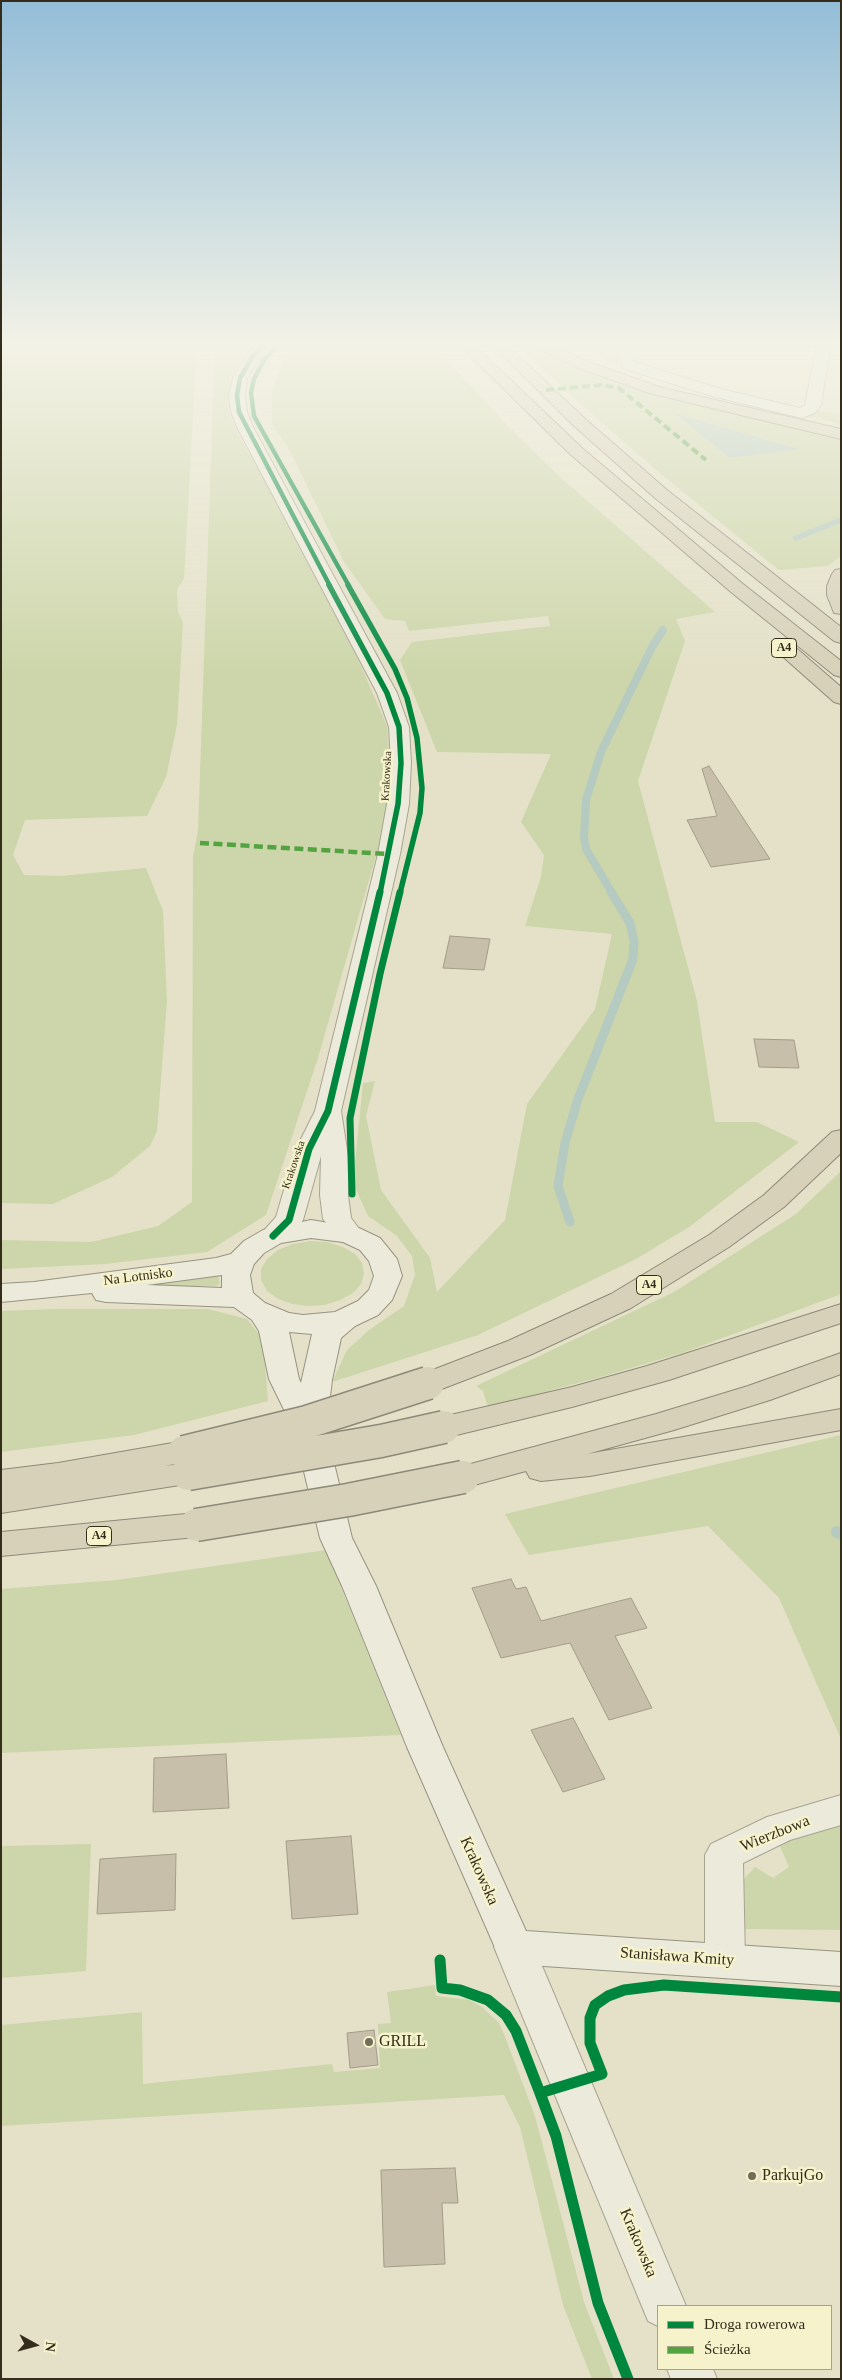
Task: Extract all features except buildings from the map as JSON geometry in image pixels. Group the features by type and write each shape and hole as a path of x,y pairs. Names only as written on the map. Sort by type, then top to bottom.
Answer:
{"highway":[{"name":"A4","path":"580,454 737,588 777,642 841,698"},
{"path":"616,454 661,494 841,637"},
{"path":"841,574 836,586 836,595 841,609"},
{"path":"737,588 841,670"},
{"name":"A4","path":"1,1481 186,1463 428,1383 519,1348 621,1301 719,1241 774,1201 841,1138"},
{"path":"1,1502 186,1463 324,1451 444,1428 572,1397 658,1373 841,1312"},
{"name":"A4","path":"1,1544 196,1525 270,1514 463,1477 672,1420 759,1393 841,1363"},
{"path":"463,1477 590,1465 841,1419"}],"street":[{"name":"Krakowska","path":"259,454 387,693 399,727 401,763 398,804 389,854 328,1111 309,1149 289,1220 273,1236"},
{"name":"Krakowska","path":"328,1111 335,1163 334,1195 338,1218 349,1234"},
{"path":"311,1229 349,1234 370,1244 384,1259 388,1276 382,1293 368,1308 345,1320 325,1324 303,1325 283,1322 264,1316 241,1298 236,1275 241,1261 254,1247 273,1236 311,1229"},
{"name":"Na Lotnisko","path":"1,1293 34,1291 216,1267 241,1261"},
{"name":"Na Lotnisko","path":"34,1291 241,1298"},
{"name":"Krakowska","path":"264,1316 274,1331 284,1379 310,1430 336,1538 359,1586 425,1747 514,1947 664,2305"},
{"name":"Krakowska","path":"310,1430 317,1380 327,1334 345,1320"},
{"name":"Wierzbowa","path":"725,1960 724,1855 780,1828 841,1810"},
{"name":"Stanisława Kmity","path":"514,1947 841,1969"}],"green space":[{"path":"1,454 191,454 184,579 177,589 178,612 183,622 177,725 166,777 147,816 25,820 13,855 24,875 61,876 146,868 163,911 167,1001 157,1131 150,1146 112,1177 53,1204 1,1203"},
{"path":"211,454 249,454 273,495 358,659 387,726 391,781 382,835 318,1058 266,1215 207,1252 105,1264 1,1269 1,1240 91,1242 158,1226 192,1202 193,856 198,830"},
{"path":"292,454 537,454 558,475 715,612 676,619 685,641 638,781 697,1001 715,1122 757,1122 799,1142 689,1227 636,1259 478,1335 332,1382 347,1350 369,1330 404,1306 415,1275 412,1256 397,1236 368,1216 353,1183 363,1083 375,1081 366,1116 381,1190 430,1258 437,1292 505,1220 527,1104 595,1009 612,934 525,926 541,877 544,855 521,822 551,754 437,752 400,660 412,642 550,626 548,616 409,631 405,621 385,619 344,562"},
{"path":"638,454 841,454 841,556 828,566 779,570"},
{"path":"841,1171 841,1294 685,1352 488,1407 483,1391 476,1386 674,1292 796,1214"},
{"path":"310,1241 327,1242 343,1247 355,1254 362,1263 364,1274 361,1284 353,1293 325,1305 308,1306 292,1304 278,1299 267,1291 261,1280 261,1269 267,1259 278,1250 293,1244"},
{"path":"218,1275 220,1284 216,1286 144,1287 142,1283"},
{"path":"208,1309 247,1319 263,1339 268,1401 134,1435 1,1452 1,1311"},
{"path":"841,1435 841,1739 779,1598 708,1526 529,1555 505,1514"},
{"path":"326,1550 401,1735 1,1753 1,1589 117,1580"},
{"path":"841,1818 841,1930 744,1929 735,1889 755,1867 773,1878 789,1867 779,1844"},
{"path":"91,1844 86,1971 1,1978 1,1846"},
{"path":"435,1985 436,1996 470,2000 482,2007 499,2023 504,2034 535,2116 584,2302 614,2379 592,2379 563,2305 520,2127 504,2095 1,2126 1,2025 142,2012 143,2084 332,2064 334,2072 380,2068 378,2024 391,2023 387,1992"}],"shaded area":[{"path":"725,454 760,454 730,458"}],"waterway":[{"path":"796,538 841,520"},
{"path":"612,893 586,849 584,837 586,800 601,752 652,647 663,630"},
{"path":"570,1222 558,1186 565,1143 578,1099 633,959 634,941 630,923 611,892"},
{"path":"837,1532 841,1534"}],"marked path":[{"path":"699,454 706,460"},
{"path":"200,843 389,854"}],"cycle path":[{"path":"259,454 387,693 399,727 401,763 398,804 389,854 328,1111 309,1149 289,1220 273,1236"},
{"path":"275,454 395,669 407,698 417,738 422,788 420,813 380,974 350,1118 352,1194"},
{"path":"440,1960 442,1988 460,1990 488,2000 506,2015 516,2031 540,2093 602,2074 590,2043 590,2018 595,2005 608,1996 624,1990 664,1985 841,1997"},
{"path":"540,2093 556,2136 598,2303 628,2379"}],"place":[{"name":"GRILL","path":"369,2042"},
{"name":"ParkujGo","path":"752,2176"}]}
